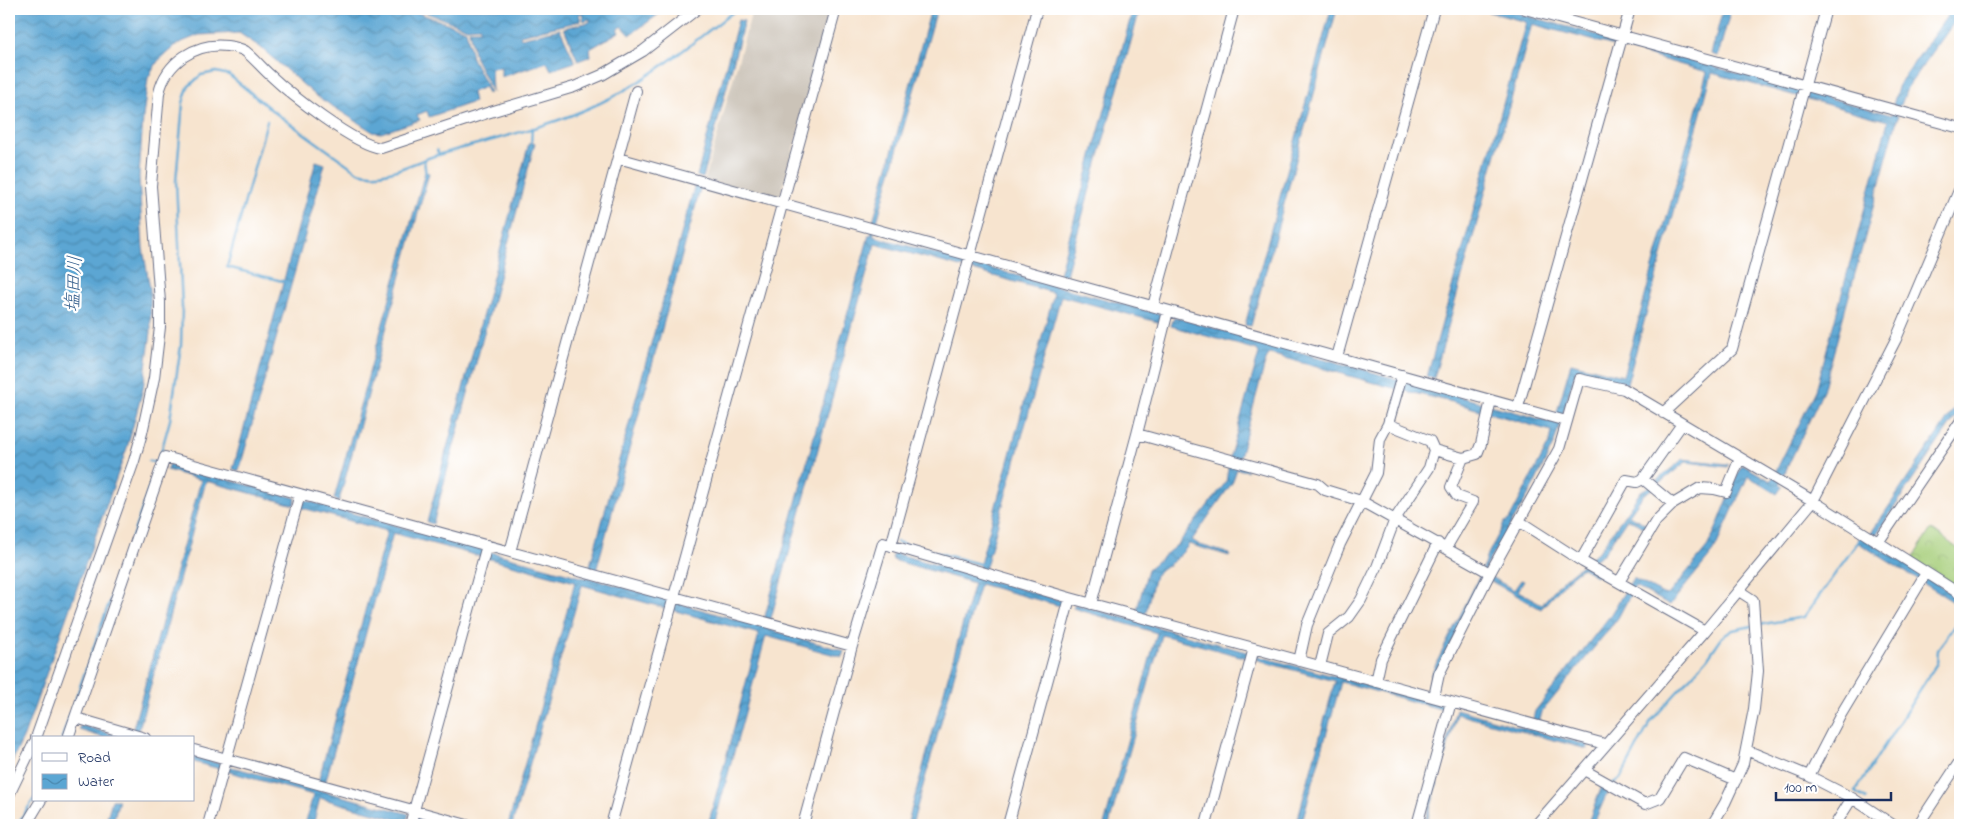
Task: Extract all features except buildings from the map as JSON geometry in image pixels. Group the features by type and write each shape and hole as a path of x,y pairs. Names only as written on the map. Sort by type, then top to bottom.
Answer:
{"street":[{"path":"37,736 134,461 154,378 160,327 160,302 151,186 159,93 167,72 178,60 192,51 209,46 238,48 245,51 313,110 366,144 381,148 574,87 602,75 643,51 697,9"},
{"path":"611,825 836,9"},
{"path":"891,546 1037,9"},
{"path":"1152,306 1234,9"},
{"path":"1337,357 1434,9"},
{"path":"1525,9 1960,128"},
{"path":"1518,407 1630,9"},
{"path":"1663,413 1732,349 1826,9"},
{"path":"510,552 636,91"},
{"path":"618,158 873,230 968,263 1061,281 1152,306 1167,317 1246,332 1337,357 1401,378 1429,383 1560,419"},
{"path":"1536,825 1705,631 1813,501 1896,339 1960,188"},
{"path":"1091,604 1167,317"},
{"path":"1298,660 1306,625 1340,544 1376,473 1380,439 1388,424 1401,378"},
{"path":"1434,697 1438,674 1486,571 1519,521 1559,449 1560,419 1579,379 1624,389 1813,501 1956,592"},
{"path":"1434,450 1463,458 1477,454 1491,400"},
{"path":"1874,539 1960,422"},
{"path":"1320,666 1328,634 1349,617 1361,600 1377,567 1395,519 1429,468 1434,450 1430,441 1388,424"},
{"path":"1649,484 1682,424"},
{"path":"1137,434 1318,484 1325,490 1362,501 1486,571"},
{"path":"69,736 165,457 235,476 298,499 336,504 428,529 485,551 510,552 591,574 673,603 767,622 852,646"},
{"path":"1376,682 1381,659 1442,546 1473,502 1457,496 1451,487 1463,458"},
{"path":"1626,586 1656,521 1673,504 1700,488 1726,492 1740,458"},
{"path":"1584,562 1626,480 1649,484 1673,504"},
{"path":"208,825 298,499"},
{"path":"1519,521 1584,562 1705,631"},
{"path":"803,825 852,646 883,543 1091,604 1601,743 1605,746"},
{"path":"411,818 485,551"},
{"path":"1809,776 1840,716 1926,573"},
{"path":"1712,825 1725,803 1743,764 1754,709 1758,671 1753,600 1739,591"},
{"path":"1008,825 1070,598"},
{"path":"1206,825 1254,648"},
{"path":"1418,825 1451,702"},
{"path":"76,718 138,736"},
{"path":"9,795 32,747"},
{"path":"195,750 225,765 320,785 411,818 466,825"},
{"path":"1746,750 1809,776 1852,798 1893,825"},
{"path":"1584,770 1645,804 1660,798 1684,758 1736,780"},
{"path":"1918,825 1960,761"},
{"path":"1835,825 1852,798"},
{"path":"26,825 40,802"}],"shaded area":[{"path":"755,9 832,9 779,200 705,180 752,11"}],"green space":[{"path":"1931,529 1960,550 1960,576 1954,586 1912,559"}],"water":[{"name":"塩田川","path":"9,9 407,9 466,30 472,58 490,93 488,94 485,87 472,92 474,102 429,117 427,111 417,115 420,120 381,133 373,132 315,95 260,47 239,33 199,35 177,44 158,61 148,78 139,177 143,248 150,289 151,332 143,389 127,448 24,736 9,768 9,355 14,311 9,267"},
{"path":"416,9 666,9 630,35 622,26 617,29 619,32 590,49 591,56 578,61 564,28 590,22 590,19 584,21 582,13 579,14 581,21 520,35 521,38 560,29 575,62 551,70 547,62 501,77 501,67 491,68 492,92 475,58 469,30 480,30 480,27 467,28"},
{"path":"931,9 937,9 873,236 965,262 964,268 875,244 768,629 844,651 842,657 766,636 714,825 708,825 759,634 582,585 512,825 508,825 575,582 393,533 325,784 318,782 387,531 299,507 301,499 762,627 869,235 871,235 874,226 872,225"},
{"path":"1133,9 1140,9 1066,275 1059,274"},
{"path":"1331,9 1337,9 1251,326 1245,325"},
{"path":"1478,9 1502,9 1616,40 1614,46 1532,24 1434,378 1427,377 1526,22"},
{"path":"1723,9 1731,9 1718,56 1711,54"},
{"path":"1952,9 1960,9 1960,14 1907,88 1901,105 1899,105 1896,115 1898,116 1823,391 1779,485 1782,487 1777,494 1748,476 1714,551 1670,605 1635,586 1618,618 1542,712 1537,731 1588,745 1587,749 1457,714 1426,825 1424,825 1456,709 1530,730 1535,711 1609,617 1633,578 1668,595 1706,549 1740,468 1743,465 1771,481 1816,390 1888,121 1712,73 1627,384 1576,370 1554,443 1533,487 1486,566 1485,575 1436,673 1431,691 1427,693 1431,674 1480,575 1438,549 1482,571 1486,558 1505,522 1509,520 1549,443 1551,431 1452,402 1393,388 1270,354 1265,363 1239,460 1247,471 1237,469 1232,483 1192,540 1200,545 1230,554 1229,556 1189,544 1177,558 1155,575 1145,616 1136,613 1148,569 1178,544 1226,482 1230,456 1259,353 1257,350 1171,326 1174,317 1551,422 1555,419 1571,363 1623,376 1707,72 1625,49 1627,43 1707,65 1708,63 1714,65 1714,67 1892,115 1899,84"},
{"path":"738,20 744,21 703,178 697,176"},
{"path":"529,143 535,143 433,524 427,522"},
{"path":"316,161 325,164 239,471 233,469"},
{"path":"425,172 429,173 339,501 334,499"},
{"path":"695,184 701,186 596,571 589,569"},
{"path":"971,263 1163,315 1161,323 1061,296 985,570 979,568 1054,293 969,269"},
{"path":"1960,400 1960,410 1871,542 1952,593 1960,581 1960,606 1857,542 1860,536 1867,539"},
{"path":"1683,459 1728,464 1728,467 1686,462 1644,494 1629,515 1649,526 1647,529 1628,519 1626,520 1604,553 1585,566 1598,574 1596,576 1582,568 1567,580 1541,609 1489,580 1491,577 1514,590 1521,580 1524,581 1518,591 1542,604 1561,582 1600,550 1641,491"},
{"path":"169,464 296,498 294,505 206,481 138,733 132,732 201,480 167,470"},
{"path":"894,553 1066,602 1064,607 980,584 912,825 907,825 974,583 893,560 892,556"},
{"path":"1075,604 1250,653 1247,658 1162,635 1109,825 1104,825 1157,633 1073,608"},
{"path":"1257,656 1445,705 1444,710 1341,682 1301,825 1296,825 1335,681 1267,663 1256,659"},
{"path":"81,725 118,736 98,736 79,730"},
{"path":"195,757 221,764 220,769 195,762"},
{"path":"228,766 409,814 406,822 320,798 313,825 305,825 313,795 226,771"},
{"path":"1602,786 1609,789 1593,825 1587,825"},
{"path":"111,802 118,802 112,825 105,825"},
{"path":"416,816 449,825 414,824"}],"waterway":[{"path":"63,736 158,463 170,420 181,345 182,307 176,181 183,103 188,87 201,75 216,72 229,75 274,112 358,172 368,174 387,173 434,156 539,127 600,103 654,72 737,9"},
{"path":"267,121 227,267 286,282"},
{"path":"531,145 532,128"},
{"path":"437,150 439,155"},
{"path":"424,159 426,176"},
{"path":"149,461 158,463"},
{"path":"1758,625 1804,617 1860,539"},
{"path":"897,542 983,565"},
{"path":"1866,799 1855,792 1937,663 1938,650 1960,617"},
{"path":"1613,783 1620,779 1651,721 1707,659 1722,637 1733,630 1752,626"},
{"path":"17,825 32,802"}]}
